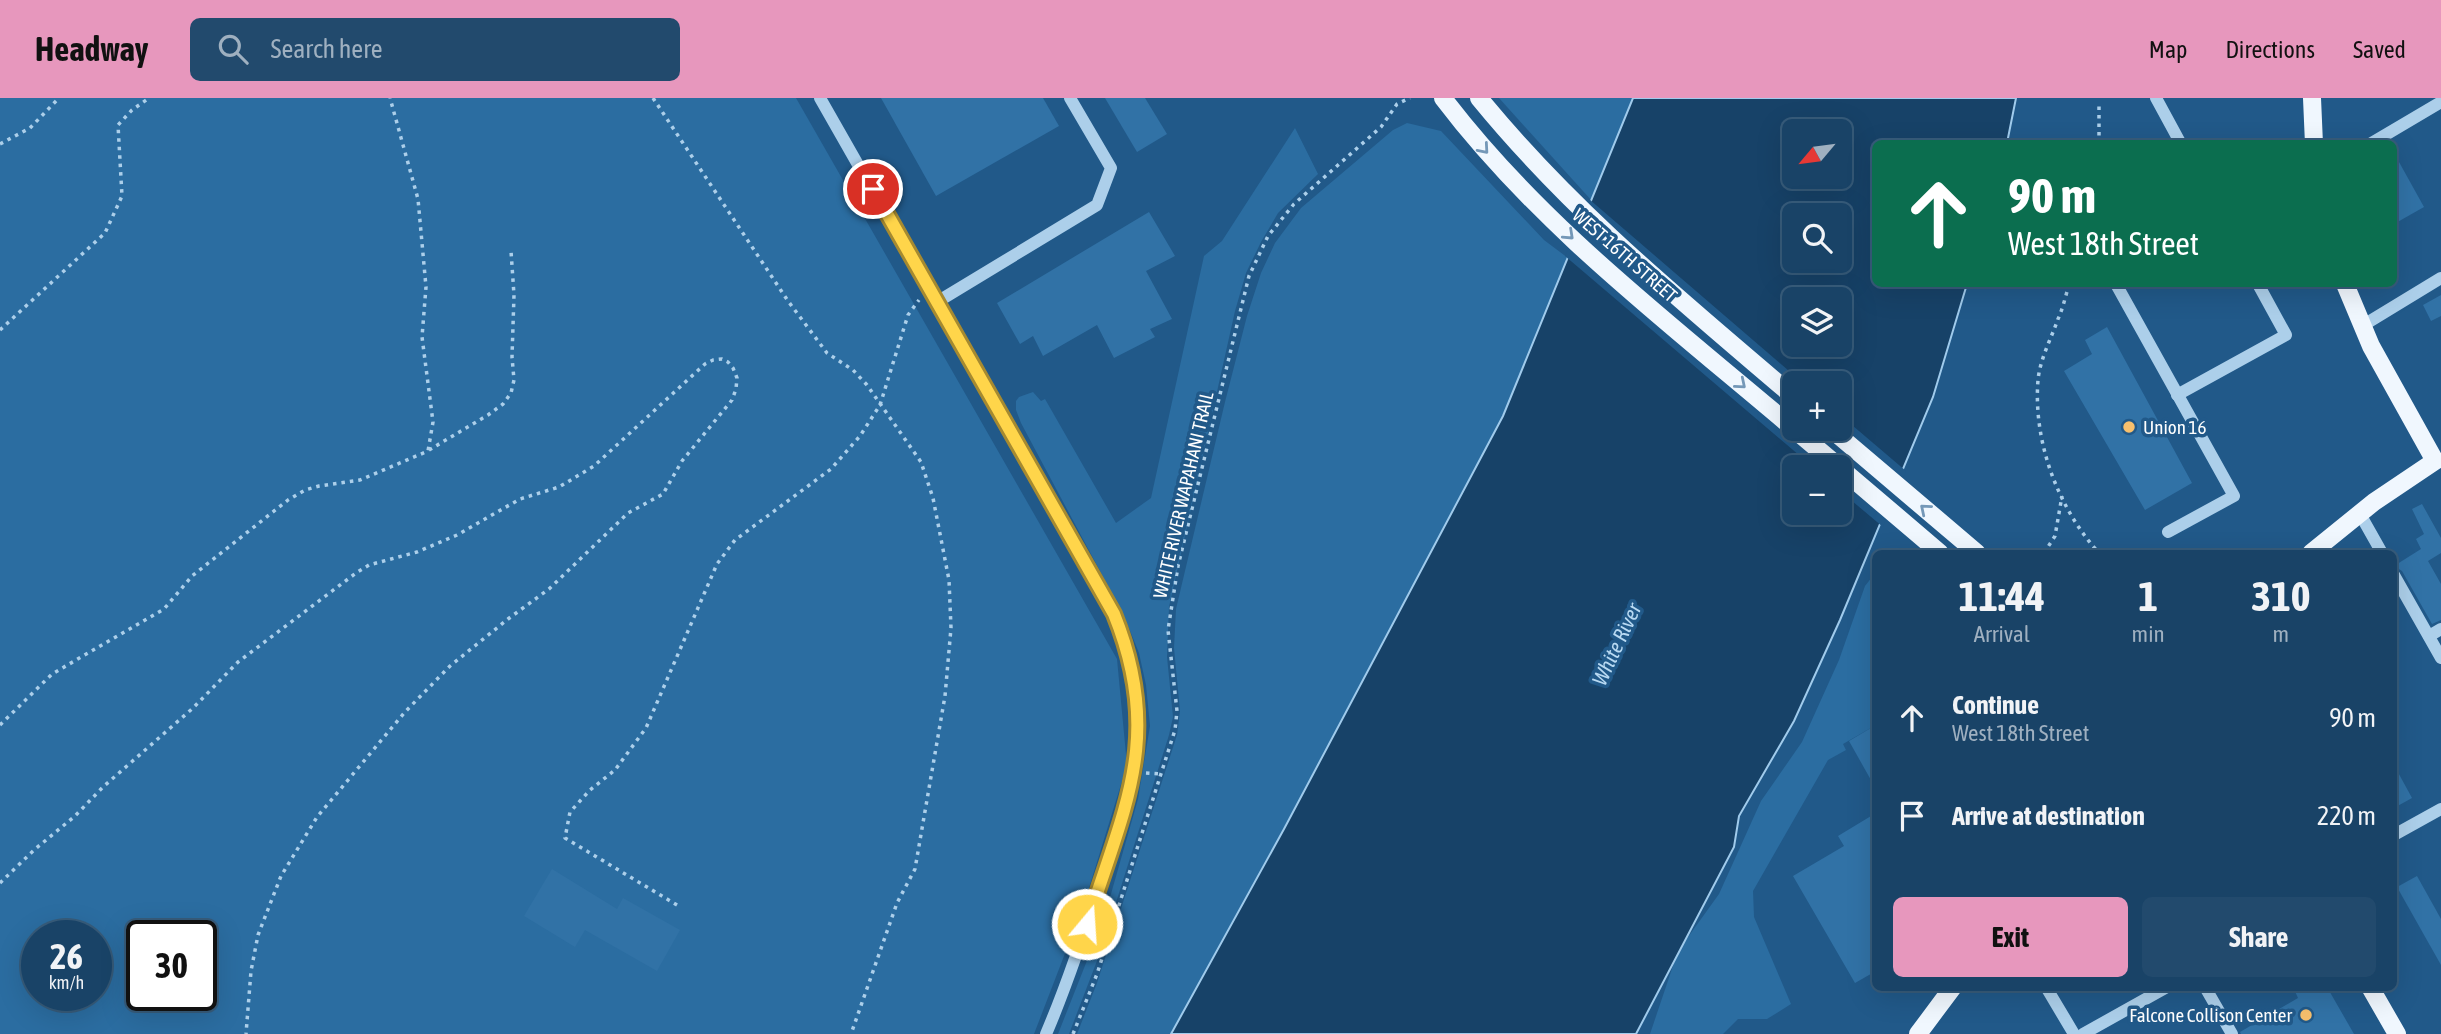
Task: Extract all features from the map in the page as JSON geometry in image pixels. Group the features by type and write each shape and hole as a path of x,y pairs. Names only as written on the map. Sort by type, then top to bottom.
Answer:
{"main road":[{"name":"WEST 16TH STREET","path":"1443,98 1519,188 1608,270 1782,419"},
{"name":"WEST 16TH STREET","path":"1479,98 1540,170 1625,252 1782,387"},
{"path":"2312,98 2314,140"},
{"path":"2315,550 2360,513 2438,459 2371,346 2346,287"},
{"name":"WEST 16TH STREET","path":"1808,441 1825,455"},
{"path":"1845,441 1973,550"},
{"name":"WEST 16TH STREET","path":"1852,478 1936,550"},
{"path":"1918,1034 1950,991"},
{"path":"2372,991 2397,1034"}],"street":[{"path":"820,98 1114,614 1129,654 1137,705 1137,755 1128,797 1079,947 1046,1034"},
{"path":"937,302 1097,205 1111,168 1070,98"},
{"path":"2156,98 2179,140"},
{"path":"2377,140 2441,102"},
{"path":"2362,326 2441,278"},
{"path":"2118,287 2234,496 2168,532"},
{"path":"2177,395 2286,335 2260,287"},
{"path":"2360,513 2380,550"},
{"path":"2397,580 2441,658"},
{"path":"2429,636 2441,629"},
{"path":"2397,833 2441,809"},
{"path":"2048,991 2074,1034"},
{"path":"2083,1034 2160,991"},
{"path":"2208,991 2232,1034"}],"path":[{"path":"0,144 30,128 59,98"},
{"path":"0,330 105,233 122,196 118,125 132,110 149,98"},
{"path":"390,98 418,199 426,287 422,337 433,422 428,451"},
{"path":"653,98 788,301 827,353 853,370 867,385 921,462 933,498 949,580 951,628 945,696 915,869 897,903 851,1034"},
{"name":"WHITE RIVER WAPAHANI TRAIL","path":"1073,1034 1097,974 1175,730 1177,711 1168,630 1178,566 1249,276 1268,236 1294,204 1381,127 1397,104 1410,98"},
{"path":"2099,105 2099,140"},
{"path":"0,725 52,674 164,609 192,576 288,500 305,490 319,486 360,481 428,451 503,404 511,393 514,380 511,251"},
{"path":"677,905 565,838 570,813 590,790 615,771 646,728 717,564 735,540 831,469 860,436 880,405 908,315 929,287"},
{"path":"2068,287 2038,380 2039,429 2050,470 2088,540 2096,550"},
{"path":"0,883 193,708 238,662 356,573 369,565 417,552 457,535 520,499 575,479 621,442 705,364 722,359 728,362 737,378 732,400 702,434 663,494 628,513 549,589 508,618 450,666 405,712 317,817 281,876 258,935 251,971 246,1034"},
{"path":"2045,550 2055,536 2062,495"}],"shaded area":[{"path":"0,98 796,98 1117,659 1127,765 1084,904 1034,1034 0,1034"},
{"path":"1499,98 1633,98 1592,201"},
{"path":"1407,123 1441,131 1544,240 1568,258 1503,416 1284,829 1171,1034 1077,1034 1097,983 1177,735 1180,711 1174,648 1176,609 1225,402 1261,273 1275,243 1301,208 1393,130"},
{"path":"1295,128 1318,174 1278,213 1246,273 1235,311 1169,607 1167,657 1173,717 1169,735 1100,953 1069,1034 1058,1034 1105,915 1138,799 1150,726 1146,685 1139,653 1124,616 1021,423 1016,401 1019,397 1033,392 1041,401 1045,399 1116,523 1151,498 1204,256 1222,241"},
{"path":"1872,577 1872,727 1843,744 1846,750 1828,760 1753,891 1754,917 1791,1004 1767,1019 1738,1019 1723,1034 1650,1034 1678,951 1719,894 1761,801 1802,742 1839,660 1865,586"}],"water":[{"name":"White River","path":"1633,98 2016,98 2008,140 1872,140 1872,287 1966,287 1933,397 1840,620 1794,721 1739,816 1734,847 1636,1034 1171,1034 1284,829 1503,416"}],"pier":[{"path":"1589,199 1789,371 1782,371 1782,441 1565,256"},
{"path":"1852,425 1906,471 1883,527 1852,501 1852,455 1799,455 1782,441 1852,441"}],"building":[{"path":"881,98 1043,98 1059,126 936,196"},
{"path":"1105,98 1145,98 1167,134 1137,152"},
{"path":"2397,158 2424,207 2397,222"},
{"path":"1149,212 1175,256 1146,271 1172,319 1150,329 1155,337 1114,358 1097,325 1043,356 1033,336 1020,344 997,303"},
{"path":"2441,295 2441,316 2431,321 2423,305"},
{"name":"Union 16","path":"2107,327 2192,483 2145,510 2064,371 2092,354 2085,340"},
{"path":"2422,504 2441,538 2441,553 2428,561 2441,584 2441,620 2432,624 2402,571 2397,568 2397,564 2421,549 2416,539 2424,534 2412,509"},
{"path":"1872,727 1872,782 1849,741"},
{"path":"2397,770 2412,798 2397,806"},
{"path":"1872,815 1872,973 1855,983 1793,876 1844,846 1838,836"},
{"path":"552,869 617,909 623,898 680,930 657,971 585,930 575,947 524,916"},
{"path":"2417,876 2441,919 2441,965 2397,887"},
{"name":"Falcone Collison Center","path":"2295,991 2329,991 2354,1034 2241,1034 2240,1032 2298,998"}],"place":[{"name":"Union 16","path":"2129,427"},
{"name":"Falcone Collison Center","path":"2306,1015"}],"route":[{"path":"873,189 1114,614 1127,646 1138,697 1139,738 1135,772 1087,924"}]}
